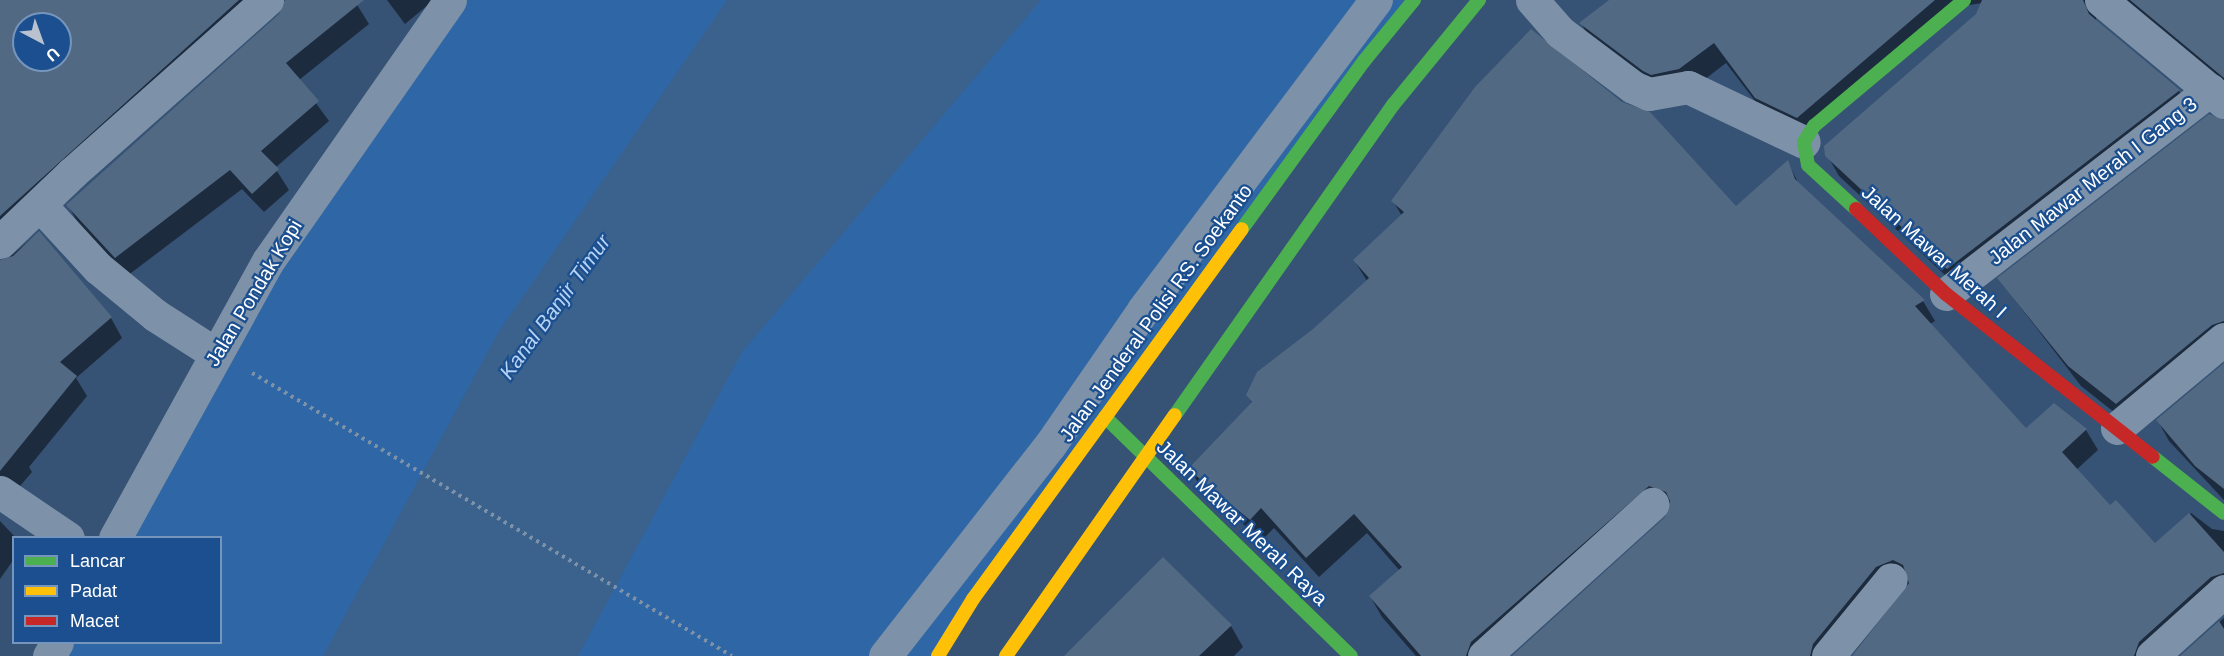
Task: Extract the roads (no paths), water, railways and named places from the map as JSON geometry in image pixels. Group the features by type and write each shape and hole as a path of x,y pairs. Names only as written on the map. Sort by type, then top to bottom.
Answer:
{"main road":[{"name":"Jalan Jenderal Polisi RS. Soekanto","path":"938,656 973,599 1105,417 1364,61 1414,0"},
{"path":"1006,656 1393,105 1479,0"},
{"path":"1804,142 1814,126 1964,0"},
{"name":"Jalan Mawar Merah I","path":"1804,142 1808,165 1946,294 2224,513"},
{"name":"Jalan Mawar Merah Raya","path":"1105,417 1351,656"}],"street":[{"path":"0,242 267,0"},
{"name":"Jalan Pondak Kopi","path":"116,536 268,261 450,0"},
{"path":"885,656 1050,445 1143,310 1376,0"},
{"path":"1532,0 1560,32 1633,87 1649,94 1688,87 1804,142"},
{"path":"2101,0 2217,96"},
{"name":"Jalan Mawar Merah I Gang 3","path":"1946,294 2217,96"},
{"path":"40,205 98,268 154,315 216,354"},
{"path":"2117,428 2224,339"},
{"path":"0,492 66,536"},
{"path":"1485,656 1652,504"},
{"path":"1828,656 1891,579"},
{"path":"2152,656 2224,591"}],"water":[{"name":"Kanal Banjir Timur","path":"727,0 1041,0 742,352 578,656 323,656 498,333"}]}
